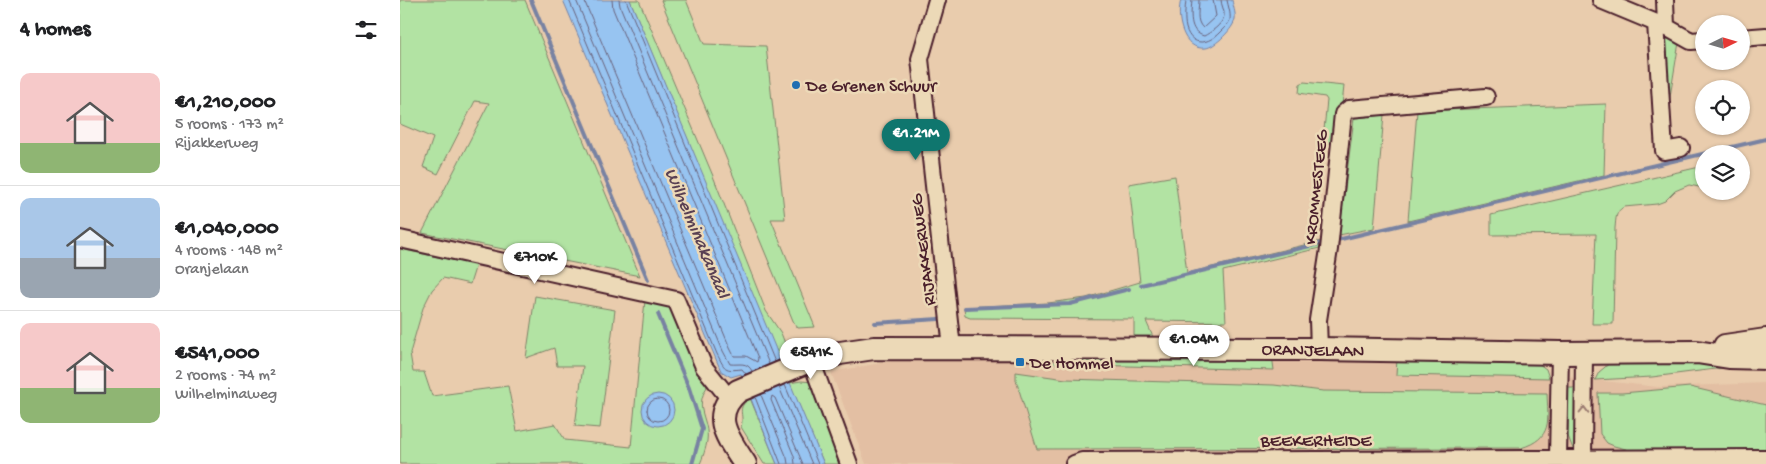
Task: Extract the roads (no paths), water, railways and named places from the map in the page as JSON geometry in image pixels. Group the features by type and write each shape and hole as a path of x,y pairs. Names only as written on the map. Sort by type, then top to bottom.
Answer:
{"main road":[{"name":"ORANJELAAN","path":"1697,352 1766,340"},
{"name":"ORANJELAAN","path":"734,394 812,360 840,353 874,348 1697,352 1729,357 1766,358"},
{"path":"734,394 724,409 722,421 728,437 745,464"}],"street":[{"name":"RIJAKKERWEG","path":"937,0 920,59 952,348"},
{"path":"1601,0 1661,25 1691,41 1695,41"},
{"path":"1665,0 1661,25 1664,151 1681,148"},
{"path":"1750,37 1766,36"},
{"name":"KROMMESTEEG","path":"1320,349 1318,320 1329,249 1343,114 1349,109 1486,97"},
{"path":"400,239 676,300 704,367 734,394"},
{"path":"1558,458 1560,352"},
{"path":"1583,459 1584,352"},
{"path":"812,360 849,464"},
{"name":"BEEKERHEIDE","path":"1074,464 1092,461 1766,458"}],"water":[{"name":"Wilhelminakanaal","path":"563,0 630,0 824,464 777,464 741,374 731,377 721,371"},
{"path":"1181,0 1232,0 1235,14 1234,23 1219,41 1210,47 1198,47 1191,44 1186,38 1180,23"},
{"path":"658,394 670,398 674,410 670,422 658,426 646,422 642,410 646,398"}],"waterway":[{"path":"531,0 648,280"},
{"path":"1337,240 1766,139"},
{"path":"1141,285 1323,243"},
{"path":"965,308 1070,304 1129,289"},
{"path":"658,314 689,388 702,429 692,464"},
{"path":"875,323 939,319"}],"place":[{"name":"De Grenen Schuur","path":"796,85"},
{"name":"De Hommel","path":"1020,362"}]}
